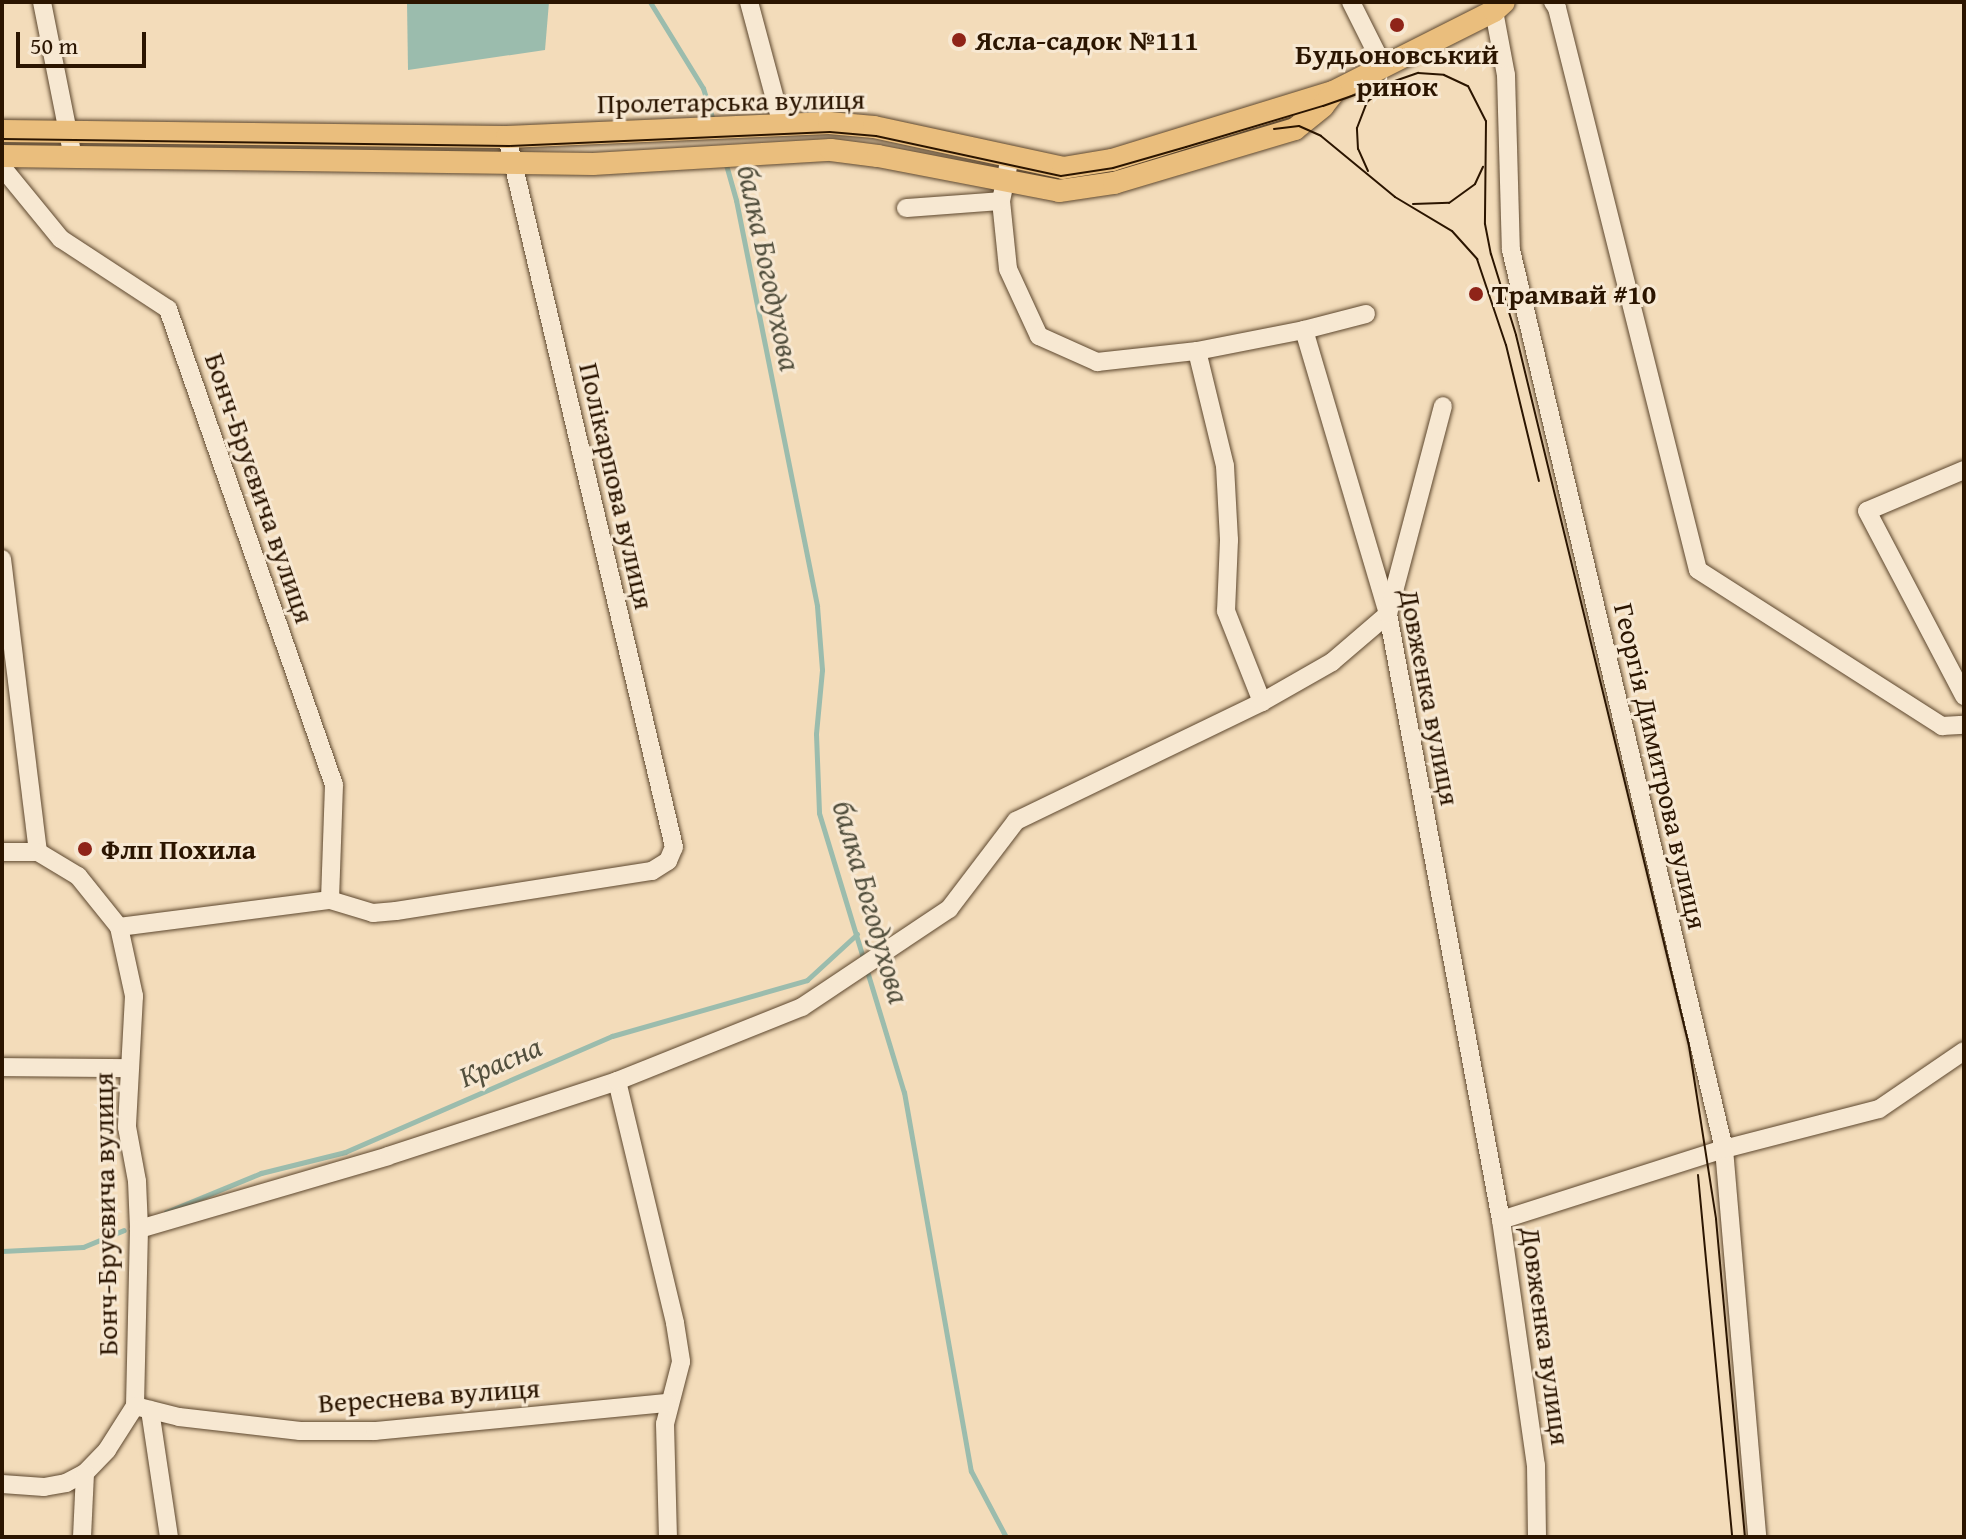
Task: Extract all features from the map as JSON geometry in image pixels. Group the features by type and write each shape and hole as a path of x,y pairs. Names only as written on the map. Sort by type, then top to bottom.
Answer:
{"main road":[{"path":"1333,92 1499,6"},
{"name":"Пролетарська вулиця","path":"2,131 507,137 829,123 874,127 1063,168 1112,160 1333,92"},
{"name":"Пролетарська вулиця","path":"2,156 512,165 831,150 878,156 1003,192 1059,191 1114,183 1295,129 1323,106 1333,92"}],"street":[{"path":"42,2 73,157"},
{"path":"749,2 782,125"},
{"path":"1351,2 1383,66"},
{"path":"1553,2 1698,570 1942,726 1964,725"},
{"name":"Георгія Димитрова вулиця","path":"1499,6 1506,75 1511,250 1724,1149 1757,1537"},
{"name":"Полікарпова вулиця","path":"330,900 373,913 396,911 652,871 668,861 674,847 507,137"},
{"path":"1010,157 1003,192 1008,269 1039,336 1097,362 1197,351 1366,314"},
{"name":"Бонч-Бруєвича вулиця","path":"2,167 61,239 168,309 334,785 330,900"},
{"path":"906,208 1003,192"},
{"name":"Довженка вулиця","path":"1304,330 1388,614 1501,1220 1536,1465 1537,1537"},
{"path":"1197,351 1225,466 1229,540 1226,611 1262,702"},
{"path":"139,1229 388,1156 617,1081 802,1007 899,946 949,909 1016,821 1262,702 1332,662 1388,614 1443,406"},
{"path":"1964,470 1867,511 1964,696"},
{"path":"2,559 38,852 2,852"},
{"name":"Бонч-Бруєвича вулиця","path":"38,852 78,876 119,927 134,996 127,1127 137,1181 142,1408 169,1537"},
{"path":"119,927 330,900"},
{"path":"1501,1220 1724,1149 1879,1109 1964,1051"},
{"path":"2,1067 129,1068"},
{"path":"617,1081 675,1323 681,1362 678,1384 668,1403 668,1537"},
{"name":"Вереснева вулиця","path":"142,1408 300,1431 375,1431 668,1403"},
{"path":"2,1484 44,1487 66,1483 85,1473 142,1408"},
{"path":"82,1537 85,1473"}],"shaded area":[{"path":"407,2 549,2 545,50 408,70"}],"waterway":[{"name":"балка Богодухова","path":"650,2 703,88 713,120"},
{"name":"балка Богодухова","path":"725,161 736,200 817,606 822,670 816,734 819,813 904,1092 971,1471 1006,1537"},
{"name":"Красна","path":"166,1212 261,1173 345,1152 612,1036 807,980 857,934"},
{"name":"Красна","path":"2,1251 83,1247 124,1230"}],"tram line":[{"path":"2,139 509,146 830,132 876,136 1061,176 1113,168 1186,147 1323,106 1418,73 1444,75 1468,86 1486,121 1485,224 1491,254 1516,335 1689,1046 1716,1219 1745,1537"},
{"path":"1368,171 1358,149 1357,128 1367,102 1384,88"},
{"path":"1274,129 1299,126 1321,136 1395,197 1452,231 1477,259 1506,345 1539,481"},
{"path":"1413,204 1449,203 1475,184 1483,167"},
{"path":"1698,1175 1732,1537"}],"place":[{"name":"Будьоновський ринок","path":"1397,25"},
{"name":"Ясла-садок №111","path":"959,40"},
{"name":"Трамвай #10","path":"1476,294"},
{"name":"Флп Похила","path":"85,849"}]}
